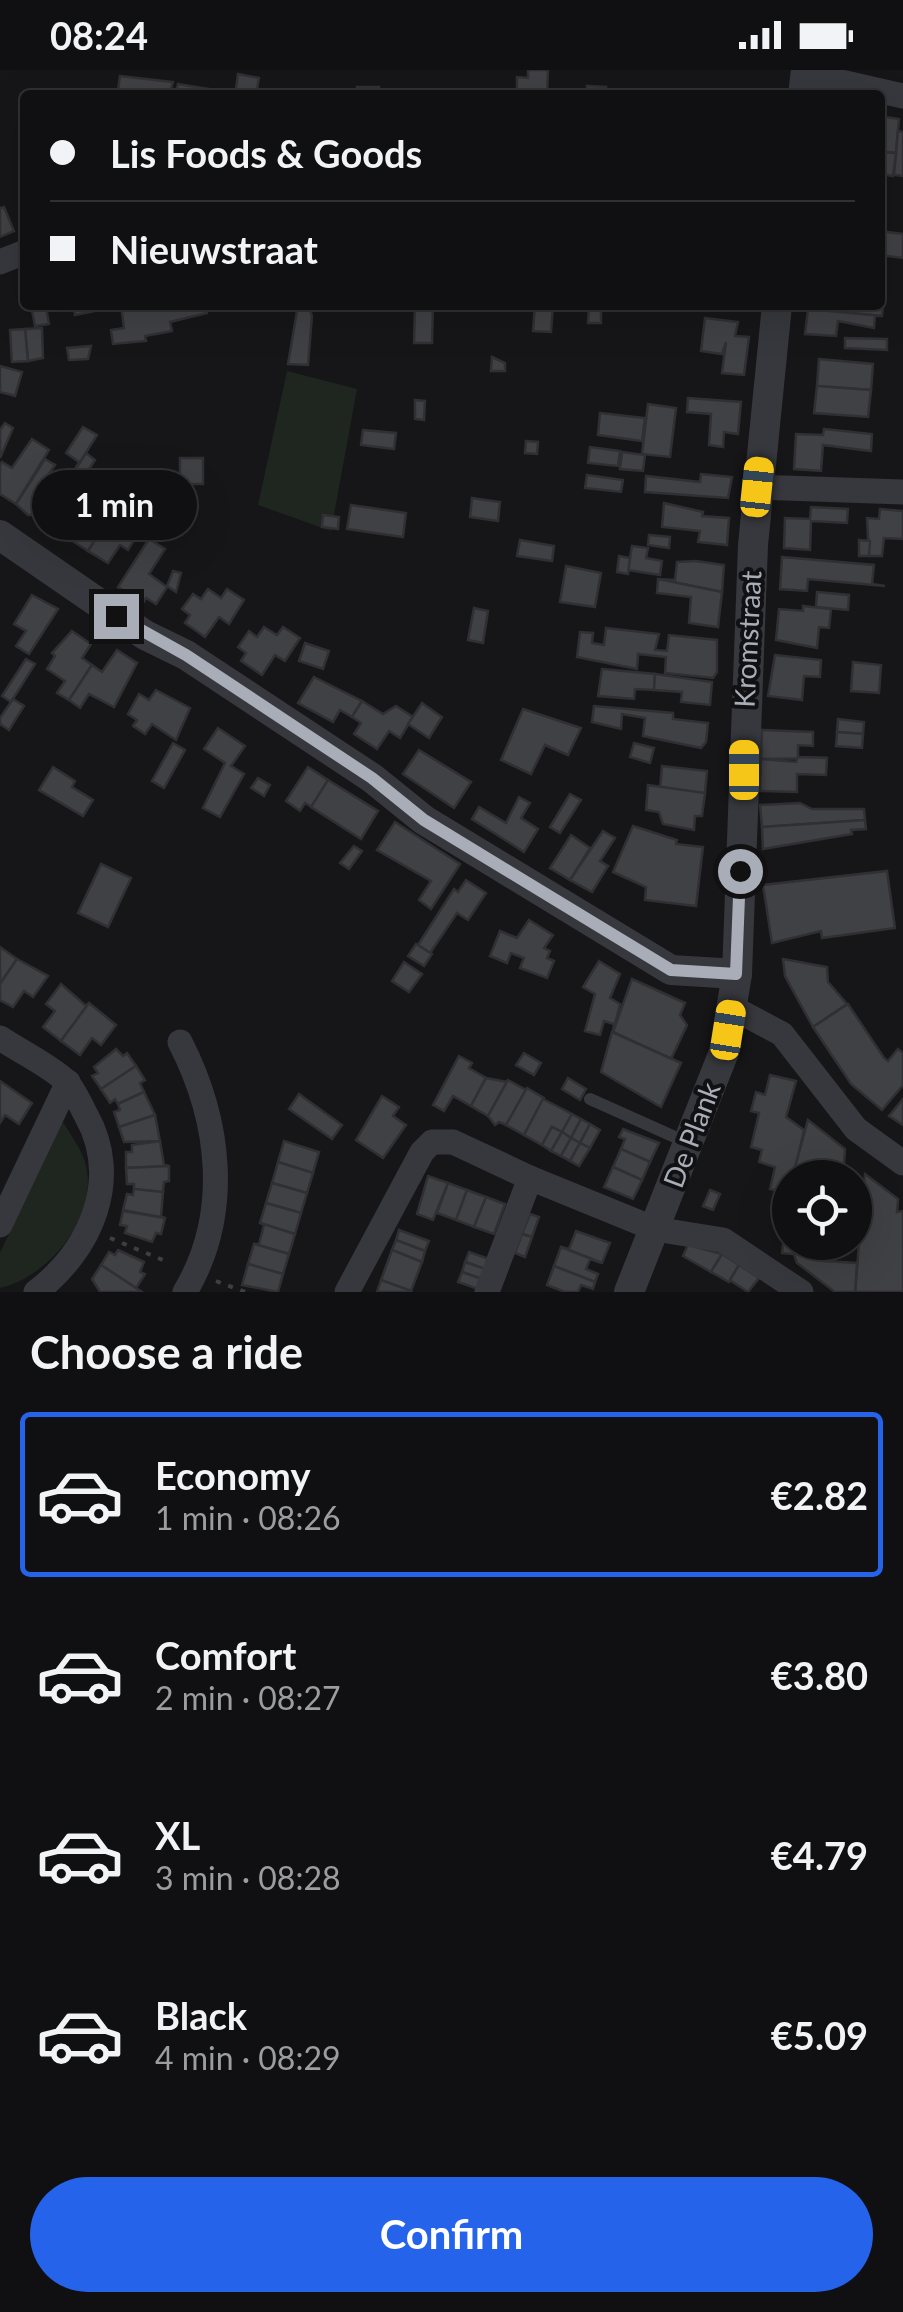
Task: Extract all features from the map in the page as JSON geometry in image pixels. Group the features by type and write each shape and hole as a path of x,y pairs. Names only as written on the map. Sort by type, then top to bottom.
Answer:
{"street":[{"path":"805,80 866,90"},
{"name":"Kromstraat","path":"736,974 744,698 757,487 776,310"},
{"path":"757,487 903,492"},
{"path":"0,536 146,636 186,655 372,778 424,820 671,970 736,974"},
{"name":"De Plank","path":"629,1292 724,1052 736,974"},
{"path":"731,1007 782,1034 856,1129 903,1163"},
{"path":"0,1038 68,1082 99,1138 103,1180 89,1230 62,1272 36,1292"},
{"path":"180,1042 200,1081 217,1166 213,1210 190,1283"},
{"path":"0,1225 68,1082"},
{"path":"347,1292 422,1152 432,1142 453,1142 655,1230 723,1240 800,1292"},
{"path":"487,1292 530,1178"}],"lane":[{"path":"590,1099 689,1143"}],"path":[{"path":"89,1230 190,1283 245,1292"}],"shaded area":[{"path":"287,371 357,389 331,531 258,505"},
{"path":"62,1120 85,1162 88,1182 78,1222 53,1257 18,1282 0,1288 0,1253"}],"building":[{"path":"528,70 548,70 547,90 517,90 517,77 528,78"},
{"path":"238,74 259,78 257,90 236,90"},
{"path":"120,76 173,82 171,90 118,90"},
{"path":"178,84 209,89 209,90 176,90"},
{"path":"587,86 606,87 606,90 587,90"},
{"path":"357,87 379,87 379,90"},
{"path":"885,117 899,119 896,153 885,152"},
{"path":"898,131 903,132 903,176 894,175"},
{"path":"885,152 896,153 893,176 885,175"},
{"path":"4,207 14,231 0,237 0,208"},
{"path":"885,232 903,234 903,258 885,256"},
{"path":"32,310 47,310 49,324 35,326"},
{"path":"122,310 207,310 170,322 172,331 145,336 146,341 113,344 111,330 124,328"},
{"path":"297,310 310,310 308,365 288,364"},
{"path":"415,310 433,310 432,343 414,343"},
{"path":"535,310 553,310 551,332 533,331"},
{"path":"589,310 601,310 601,323 588,323"},
{"path":"808,310 882,316 875,316 874,328 838,321 836,336 805,334"},
{"path":"819,310 882,310 882,316"},
{"path":"705,318 738,322 735,336 749,337 744,375 722,373 726,342 722,354 701,351"},
{"path":"42,328 43,358 28,361 25,329"},
{"path":"25,329 28,361 12,362 10,330"},
{"path":"845,338 887,339 887,350 845,348"},
{"path":"91,346 88,359 69,360 67,348"},
{"path":"492,357 505,363 505,371 491,371"},
{"path":"819,359 873,364 871,390 817,386"},
{"path":"0,366 22,372 15,396 0,392"},
{"path":"817,386 871,390 868,417 814,413"},
{"path":"688,398 741,402 738,434 724,432 723,447 709,445 711,414 687,412"},
{"path":"415,400 425,401 424,420 415,419"},
{"path":"648,404 676,408 670,457 642,454"},
{"path":"600,413 645,418 642,441 598,435"},
{"path":"5,423 13,428 0,458 0,430"},
{"path":"83,427 97,435 67,483 79,462 66,453"},
{"path":"824,429 872,434 871,451 823,445 821,471 794,469 796,434 823,435"},
{"path":"363,430 396,433 394,449 361,445"},
{"path":"32,439 49,450 16,504 0,494 0,465 2,462 12,468"},
{"path":"526,441 538,442 537,454 525,453"},
{"path":"590,447 620,451 618,466 588,463"},
{"path":"622,452 645,455 643,471 620,469"},
{"path":"86,453 95,460 76,489 67,483"},
{"path":"180,458 203,458 203,484 180,484"},
{"path":"45,459 55,465 42,484 50,489 33,515 28,515 16,504"},
{"path":"701,474 732,477 728,498 645,492 646,476 700,482"},
{"path":"587,475 623,480 621,492 585,488"},
{"path":"171,485 181,491 169,510 159,503"},
{"path":"80,490 113,512 88,551 68,538 81,519 67,510"},
{"path":"472,498 500,502 498,521 470,517"},
{"path":"159,503 170,510 154,534 143,526"},
{"path":"664,503 703,512 702,516 729,518 727,545 698,542 700,531 662,527"},
{"path":"351,505 406,513 403,537 347,529"},
{"path":"811,507 848,509 847,523 811,521 810,550 784,548 785,518 810,519"},
{"path":"880,509 903,511 903,539 884,538 882,556 869,556 867,518 879,519"},
{"path":"113,512 140,530 128,550 120,545 108,563 88,551"},
{"path":"323,515 339,517 338,529 322,527"},
{"path":"649,535 670,537 669,548 648,545"},
{"path":"149,539 165,549 149,574 167,587 156,604 146,598 143,603 118,587"},
{"path":"520,540 554,546 552,561 517,556"},
{"path":"859,540 870,541 869,556 859,556"},
{"path":"632,546 648,548 646,558 662,561 660,575 628,570"},
{"path":"619,556 630,558 628,574 617,572"},
{"path":"782,557 874,565 872,584 885,586 808,579 807,591 780,589"},
{"path":"677,562 724,565 722,592 658,579 675,580"},
{"path":"566,566 601,573 595,607 560,602"},
{"path":"173,571 181,573 176,592 167,586"},
{"path":"658,579 722,592 718,627 689,623 691,597 657,593"},
{"path":"208,589 221,598 227,589 244,600 229,624 219,617 205,637 185,623 190,615 182,609 193,594 201,599"},
{"path":"817,592 849,595 848,610 816,607"},
{"path":"32,595 58,609 29,654 16,646 26,631 14,624"},
{"path":"803,606 831,609 829,628 819,627 817,648 776,640 779,609 803,611"},
{"path":"474,608 488,611 483,643 468,640"},
{"path":"264,627 277,635 283,627 300,638 285,661 275,655 262,675 241,661 246,653 238,647 249,631 257,637"},
{"path":"606,628 659,634 655,650 667,651 669,635 717,640 717,672 713,678 665,673 666,657 638,654 637,669 577,657 580,632 593,633 592,643 604,645"},
{"path":"72,631 91,644 82,658 92,665 69,700 57,693 65,681 47,669 55,656 52,653"},
{"path":"305,643 329,651 323,669 299,661"},
{"path":"117,650 137,663 114,707 89,694 80,708 69,700 92,665 102,672"},
{"path":"775,655 821,660 820,677 804,676 802,700 768,696"},
{"path":"26,659 35,664 11,702 2,696"},
{"path":"853,662 881,665 879,693 851,691"},
{"path":"602,669 655,674 654,690 635,689 634,699 598,696"},
{"path":"655,674 712,682 710,705 681,702 682,692 654,690"},
{"path":"314,677 362,701 352,717 340,710 333,722 298,703"},
{"path":"156,690 190,708 176,740 152,724 145,734 133,726 137,720 128,714 139,694 149,700"},
{"path":"13,699 24,706 9,730 0,724 0,718"},
{"path":"362,701 383,714 396,706 413,717 400,738 389,731 377,749 354,734 361,723 352,717"},
{"path":"422,703 442,717 429,738 408,724"},
{"path":"594,706 673,713 673,719 708,723 706,742 701,748 643,736 645,718 622,714 621,729 592,722"},
{"path":"523,709 581,728 568,755 545,745 531,774 501,760"},
{"path":"838,719 864,722 863,734 837,732"},
{"path":"218,728 245,746 231,766 244,774 220,817 203,808 225,763 204,749"},
{"path":"762,730 813,732 813,746 798,745 798,757 827,758 761,759"},
{"path":"837,732 863,734 862,748 836,746"},
{"path":"173,743 185,750 164,788 152,781"},
{"path":"634,743 654,748 650,763 630,757"},
{"path":"419,750 471,782 454,808 403,774"},
{"path":"798,757 827,758 826,775 797,774 797,792 760,791 761,759 796,762"},
{"path":"662,766 707,771 705,793 660,789"},
{"path":"53,767 75,781 72,787 93,800 83,816 39,790"},
{"path":"308,767 328,780 312,807 305,803 300,811 286,801"},
{"path":"258,778 270,785 264,796 251,788"},
{"path":"328,780 378,811 361,839 311,807"},
{"path":"648,785 705,793 702,816 695,816 694,830 663,824 659,812 646,810"},
{"path":"570,794 581,800 560,833 550,827"},
{"path":"519,797 530,803 521,818 538,829 524,852 472,819 479,807 506,823"},
{"path":"800,803 812,809 864,809 865,820 762,827 760,805"},
{"path":"865,820 866,829 851,830 852,834 763,849 762,827"},
{"path":"395,822 460,864 431,909 419,900 431,881 377,850"},
{"path":"633,826 677,840 676,844 703,847 696,906 645,900 646,887 613,872"},
{"path":"603,831 615,838 600,861 608,866 592,892 570,880"},
{"path":"571,835 590,848 570,880 550,868"},
{"path":"354,846 362,851 349,869 340,863"},
{"path":"101,864 131,878 108,927 78,913"},
{"path":"887,871 895,928 822,938 821,931 772,943 763,885"},
{"path":"466,880 486,893 468,920 457,913 430,953 418,945 454,889 458,892"},
{"path":"529,920 553,935 544,948 550,951 547,958 554,961 547,978 520,968 524,958 511,953 507,963 490,956 500,931 517,938"},
{"path":"416,944 432,954 424,966 408,956"},
{"path":"0,947 17,959 0,984"},
{"path":"17,959 48,976 33,997 24,991 13,1007 0,1000 0,984"},
{"path":"783,959 827,967 828,982 847,1004 813,1027 785,976"},
{"path":"599,961 620,974 610,998 620,1004 613,1032 614,1024 604,1021 600,1035 585,1031 595,994 583,987"},
{"path":"404,962 422,974 409,992 392,981"},
{"path":"632,979 685,1003 680,1015 687,1025 671,1059 613,1032"},
{"path":"61,984 86,1006 89,1003 61,1041 43,1027 55,1011 46,1004"},
{"path":"89,1003 116,1025 101,1045 92,1038 80,1055 61,1041"},
{"path":"848,1004 884,1058 888,1061 898,1049 903,1053 903,1085 882,1110 851,1084 813,1027"},
{"path":"612,1032 681,1063 661,1107 601,1072"},
{"path":"116,1049 123,1056 127,1053 136,1066 101,1089 92,1076 98,1073 94,1067"},
{"path":"524,1053 541,1063 534,1075 516,1065"},
{"path":"459,1056 486,1078 471,1106 453,1096 444,1111 433,1105"},
{"path":"136,1066 145,1080 140,1083 144,1092 118,1104 115,1099 110,1103 101,1089"},
{"path":"770,1075 796,1081 786,1117 804,1130 797,1160 772,1160 772,1166 759,1162 762,1150 751,1147 759,1113 751,1111 756,1092 765,1095"},
{"path":"486,1078 507,1082 488,1116 471,1106"},
{"path":"568,1078 586,1089 580,1100 562,1089"},
{"path":"508,1080 526,1090 506,1125 495,1125 488,1116"},
{"path":"0,1081 32,1103 19,1124 5,1115 0,1123"},
{"path":"527,1088 544,1098 524,1135 506,1125"},
{"path":"144,1092 155,1115 119,1127 114,1112 120,1110 118,1104"},
{"path":"299,1094 342,1125 332,1139 289,1109"},
{"path":"382,1096 399,1107 393,1116 406,1125 383,1158 356,1140"},
{"path":"543,1099 572,1114 562,1132 552,1127 542,1145 524,1135"},
{"path":"903,1099 903,1125 889,1116"},
{"path":"572,1114 581,1119 571,1138 562,1132"},
{"path":"155,1115 160,1141 124,1142 119,1127"},
{"path":"581,1119 590,1124 580,1143 571,1138"},
{"path":"808,1120 845,1149 844,1160 797,1160"},
{"path":"590,1124 600,1130 590,1148 580,1143"},
{"path":"552,1127 562,1132 551,1151 542,1145"},
{"path":"623,1129 659,1143 650,1162 621,1149 625,1139 619,1137"},
{"path":"562,1132 571,1138 561,1156 551,1151"},
{"path":"571,1138 580,1143 570,1161 561,1156"},
{"path":"160,1141 164,1165 169,1166 126,1168 126,1152 132,1152 132,1145"},
{"path":"284,1141 319,1152 313,1173 278,1162"},
{"path":"580,1143 590,1148 579,1166 570,1161"},
{"path":"621,1149 650,1162 642,1180 613,1167"},
{"path":"278,1162 313,1173 307,1193 272,1183"},
{"path":"169,1166 169,1181 164,1182 163,1192 134,1189 134,1184 127,1184 126,1168"},
{"path":"613,1167 642,1180 633,1199 604,1187"},
{"path":"428,1176 448,1183 433,1220 417,1214"},
{"path":"872,1179 898,1199 897,1212 903,1211 903,1292 855,1292 858,1260 872,1260"},
{"path":"272,1183 307,1193 301,1213 266,1203"},
{"path":"448,1183 467,1190 456,1220 437,1213"},
{"path":"134,1189 163,1192 161,1217 165,1218 123,1210 127,1194 133,1195"},
{"path":"467,1190 486,1197 474,1227 456,1220"},
{"path":"710,1190 720,1194 713,1210 703,1206"},
{"path":"486,1197 505,1204 494,1234 474,1227"},
{"path":"266,1203 301,1213 295,1234 260,1223"},
{"path":"123,1211 165,1218 161,1234 156,1233 152,1242 125,1233 127,1226 120,1225"},
{"path":"530,1214 539,1217 532,1237 522,1234"},
{"path":"260,1223 295,1234 289,1254 254,1244 259,1244 264,1225"},
{"path":"399,1230 429,1241 425,1251 396,1240"},
{"path":"576,1231 610,1243 602,1263 561,1247 569,1249"},
{"path":"522,1234 532,1237 525,1257 515,1253"},
{"path":"396,1240 425,1251 422,1262 392,1250"},
{"path":"254,1244 289,1254 283,1274 248,1264"},
{"path":"688,1245 722,1254 711,1272 683,1256"},
{"path":"561,1247 602,1263 590,1259 586,1269 598,1274 595,1282 554,1266"},
{"path":"118,1250 144,1262 140,1272 145,1274 136,1288 101,1265 109,1252 115,1255"},
{"path":"392,1250 422,1262 411,1291 381,1280"},
{"path":"469,1252 489,1259 485,1269 465,1262"},
{"path":"722,1254 739,1265 729,1282 711,1272"},
{"path":"796,1260 857,1263 855,1292 835,1292"},
{"path":"465,1262 485,1269 482,1279 462,1272"},
{"path":"248,1264 283,1274 278,1292 242,1285"},
{"path":"101,1265 142,1292 100,1292 92,1279"},
{"path":"739,1265 759,1278 748,1292 730,1280"},
{"path":"554,1266 595,1282 593,1289 581,1285 578,1292 565,1292 547,1285"},
{"path":"462,1272 482,1279 478,1289 458,1282"},
{"path":"381,1280 411,1291 377,1292"}],"route":[{"path":"116,616 186,655 372,778 424,820 671,970 736,974 740,871"}]}
